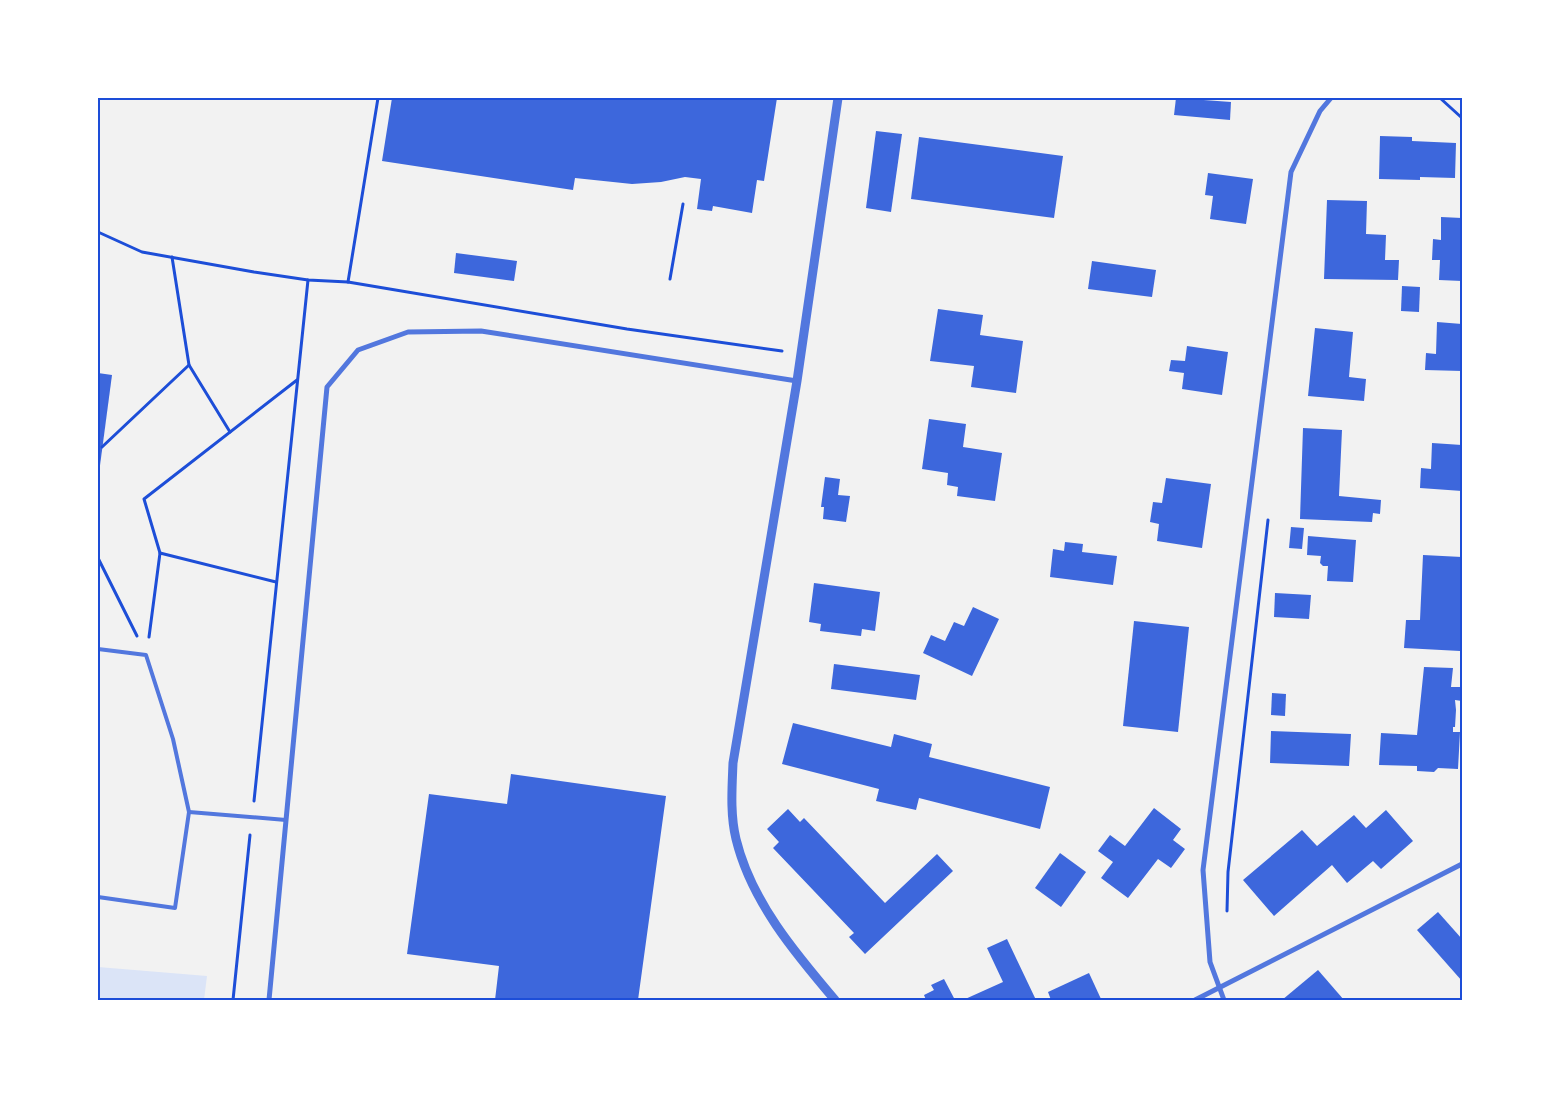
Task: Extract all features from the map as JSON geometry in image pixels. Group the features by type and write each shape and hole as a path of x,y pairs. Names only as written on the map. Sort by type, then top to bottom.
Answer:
{"street":[{"path":"835,1000 809,970 769,914 748,873 736,839 732,808 733,763 797,381 838,98"},
{"path":"1224,1000 1218,990 1210,962 1204,870 1291,172 1320,111 1331,98"},
{"path":"269,1000 327,387 358,350 408,332 481,331 797,381"},
{"path":"1195,1000 1218,990 1462,864"}],"lane":[{"path":"98,649 146,654 173,739 189,812 175,908 98,898"},
{"path":"189,812 286,820"}],"path":[{"path":"348,282 378,98"},
{"path":"1440,98 1462,118"},
{"path":"670,279 683,204"},
{"path":"98,232 142,252 308,280 348,282 627,329 801,354"},
{"path":"172,257 189,365 230,432"},
{"path":"233,1000 308,280"},
{"path":"102,447 189,365"},
{"path":"146,654 160,553 144,499 297,380"},
{"path":"1226,918 1228,872 1268,517"},
{"path":"160,553 276,582"},
{"path":"98,558 146,654"}],"shaded area":[{"path":"98,967 207,976 204,1000 98,1000"}],"building":[{"path":"392,98 777,98 764,181 757,180 752,213 713,206 712,211 697,209 701,179 685,177 661,182 632,184 575,178 573,190 382,161"},
{"path":"1176,98 1231,102 1230,120 1174,115"},
{"path":"876,131 902,134 891,212 866,208"},
{"path":"1380,136 1412,137 1412,141 1456,143 1455,178 1420,177 1420,180 1379,179"},
{"path":"919,137 1063,156 1054,218 911,199"},
{"path":"1208,173 1253,179 1246,224 1210,219 1213,196 1205,195"},
{"path":"1327,200 1367,201 1366,234 1386,235 1385,260 1399,260 1398,280 1324,279"},
{"path":"1441,217 1462,218 1462,281 1439,280 1440,260 1432,260 1433,239 1441,240"},
{"path":"456,253 517,261 514,281 454,273"},
{"path":"1092,261 1156,270 1152,297 1088,289"},
{"path":"1402,286 1420,287 1419,312 1401,311"},
{"path":"938,309 983,315 980,335 1023,341 1016,393 971,387 974,366 930,361"},
{"path":"1437,322 1462,324 1462,371 1425,370 1426,353 1436,354"},
{"path":"1315,328 1353,332 1349,377 1366,379 1364,401 1308,396"},
{"path":"1187,346 1228,352 1222,395 1182,389 1184,373 1169,371 1171,360 1185,361"},
{"path":"98,373 112,375 99,473 98,472"},
{"path":"929,419 966,424 963,447 1002,453 995,501 957,496 958,487 947,485 948,473 922,469"},
{"path":"1303,428 1342,430 1339,496 1381,500 1380,514 1373,513 1372,522 1300,519"},
{"path":"1432,443 1462,445 1462,491 1420,488 1421,468 1431,469"},
{"path":"825,477 840,479 838,495 850,496 846,522 823,519 824,507 821,507"},
{"path":"1166,478 1211,484 1202,548 1157,541 1159,524 1150,522 1153,502 1162,503"},
{"path":"1291,527 1304,528 1302,549 1289,548"},
{"path":"1308,536 1356,540 1353,582 1327,581 1328,566 1323,566 1320,563 1321,556 1307,555"},
{"path":"1065,542 1083,544 1082,552 1117,556 1113,585 1050,577 1053,549 1064,551"},
{"path":"1423,555 1462,557 1460,651 1404,648 1406,620 1420,620"},
{"path":"814,583 880,592 875,631 862,629 861,636 820,631 821,624 809,622"},
{"path":"1275,593 1311,595 1309,619 1274,617"},
{"path":"973,607 999,619 972,676 923,653 931,635 945,641 954,622 964,626"},
{"path":"1134,621 1189,627 1178,732 1123,726"},
{"path":"834,664 920,675 916,700 831,689"},
{"path":"1424,667 1453,668 1451,687 1462,687 1462,701 1455,700 1455,727 1453,727 1453,732 1460,732 1458,769 1438,768 1434,772 1417,771 1417,766 1379,765 1381,733 1417,735"},
{"path":"1272,693 1286,694 1285,716 1271,715"},
{"path":"793,723 891,747 894,734 932,744 929,757 1050,787 1040,829 919,798 916,810 876,801 879,789 782,764"},
{"path":"1271,731 1351,734 1349,766 1270,763"},
{"path":"511,774 666,796 638,1000 495,1000 499,966 407,954 429,794 507,804"},
{"path":"1154,808 1181,829 1173,840 1185,849 1171,868 1158,859 1128,898 1101,878 1113,862 1098,851 1110,835 1125,846"},
{"path":"788,809 800,822 804,818 885,903 937,854 953,871 865,954 849,937 854,933 773,848 779,842 767,829"},
{"path":"1386,810 1413,841 1381,869 1373,861 1347,883 1332,865 1274,916 1243,880 1302,830 1317,846 1354,815 1366,828"},
{"path":"1060,853 1086,872 1061,907 1035,888"},
{"path":"1438,912 1462,939 1462,981 1417,930"},
{"path":"1007,939 1036,1000 963,1000 1003,982 987,948"},
{"path":"1318,970 1344,1000 1282,1000"},
{"path":"1089,973 1101,999 1051,1000 1048,992"},
{"path":"944,979 955,1000 926,1000 924,995 934,990 931,985"}]}
